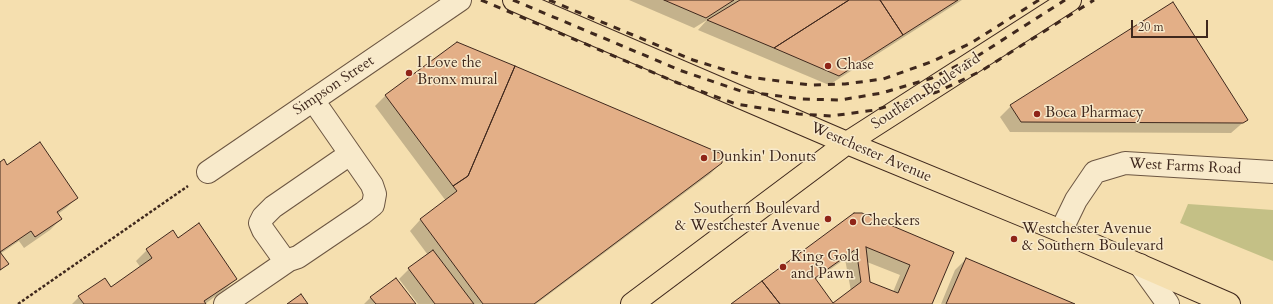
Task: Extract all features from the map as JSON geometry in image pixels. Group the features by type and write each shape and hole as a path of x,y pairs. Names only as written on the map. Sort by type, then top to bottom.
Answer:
{"main road":[{"name":"Westchester Avenue","path":"514,0 847,143 1061,231 1229,304"},
{"name":"Southern Boulevard","path":"632,304 847,143 1070,0"}],"street":[{"name":"Simpson Street","path":"208,172 460,0"},
{"path":"225,304 289,260 298,257 373,205 375,194 372,185 313,100"},
{"path":"289,260 283,258 263,230 260,223 263,217 273,207 350,154"},
{"name":"West Farms Road","path":"1061,231 1076,200 1095,172 1125,164 1273,172"},
{"path":"1140,265 1168,304"}],"path":[{"path":"18,304 208,172"}],"shaded area":[{"path":"1188,204 1273,210 1273,261 1180,223"}],"building":[{"path":"664,0 734,0 706,18"},
{"path":"740,0 849,0 774,48 707,20"},
{"path":"849,0 880,0 903,35 839,76 774,48"},
{"path":"880,0 958,0 903,35"},
{"path":"1173,2 1248,120 1243,123 1021,122 1010,105"},
{"path":"457,42 515,66 468,176 453,186 385,95"},
{"path":"515,66 722,154 722,163 534,304 483,304 420,219 457,191 453,186 468,176"},
{"path":"40,142 78,198 57,212 62,219 35,237 31,231 0,252 0,162 4,159 7,165"},
{"path":"854,213 862,213 954,252 932,304 780,304 762,281","holes":["866,247 910,265 898,293 870,282","856,249 861,282 833,303 815,278"]},
{"path":"199,223 237,279 204,301 206,304 84,304 78,296 105,278 111,287 152,258 146,249 173,230 178,238"},
{"path":"433,250 474,304 435,304 408,268"},
{"path":"0,252 9,264 0,270"},
{"path":"966,258 1075,304 946,304"},
{"path":"396,278 416,304 376,304 370,297"},
{"path":"762,281 780,304 731,304"},
{"path":"301,294 308,304 287,304"}],"railway":[{"path":"481,0 678,83 736,104 799,114 831,116 875,110 937,92 981,71 1094,0"},
{"path":"513,0 682,71 741,91 802,99 840,100 882,93 932,78 979,55 1065,0"},
{"path":"549,0 693,60 748,77 810,85 845,84 883,79 931,62 971,43 1039,0"}],"place":[{"name":"Chase","path":"828,66"},
{"name":"I Love the Bronx mural","path":"409,73"},
{"name":"Boca Pharmacy","path":"1037,114"},
{"name":"Dunkin' Donuts","path":"704,158"},
{"name":"Southern Boulevard & Westchester Avenue","path":"828,219"},
{"name":"Checkers","path":"853,222"},
{"name":"Westchester Avenue & Southern Boulevard","path":"1014,239"},
{"name":"King Gold and Pawn","path":"783,267"}]}
